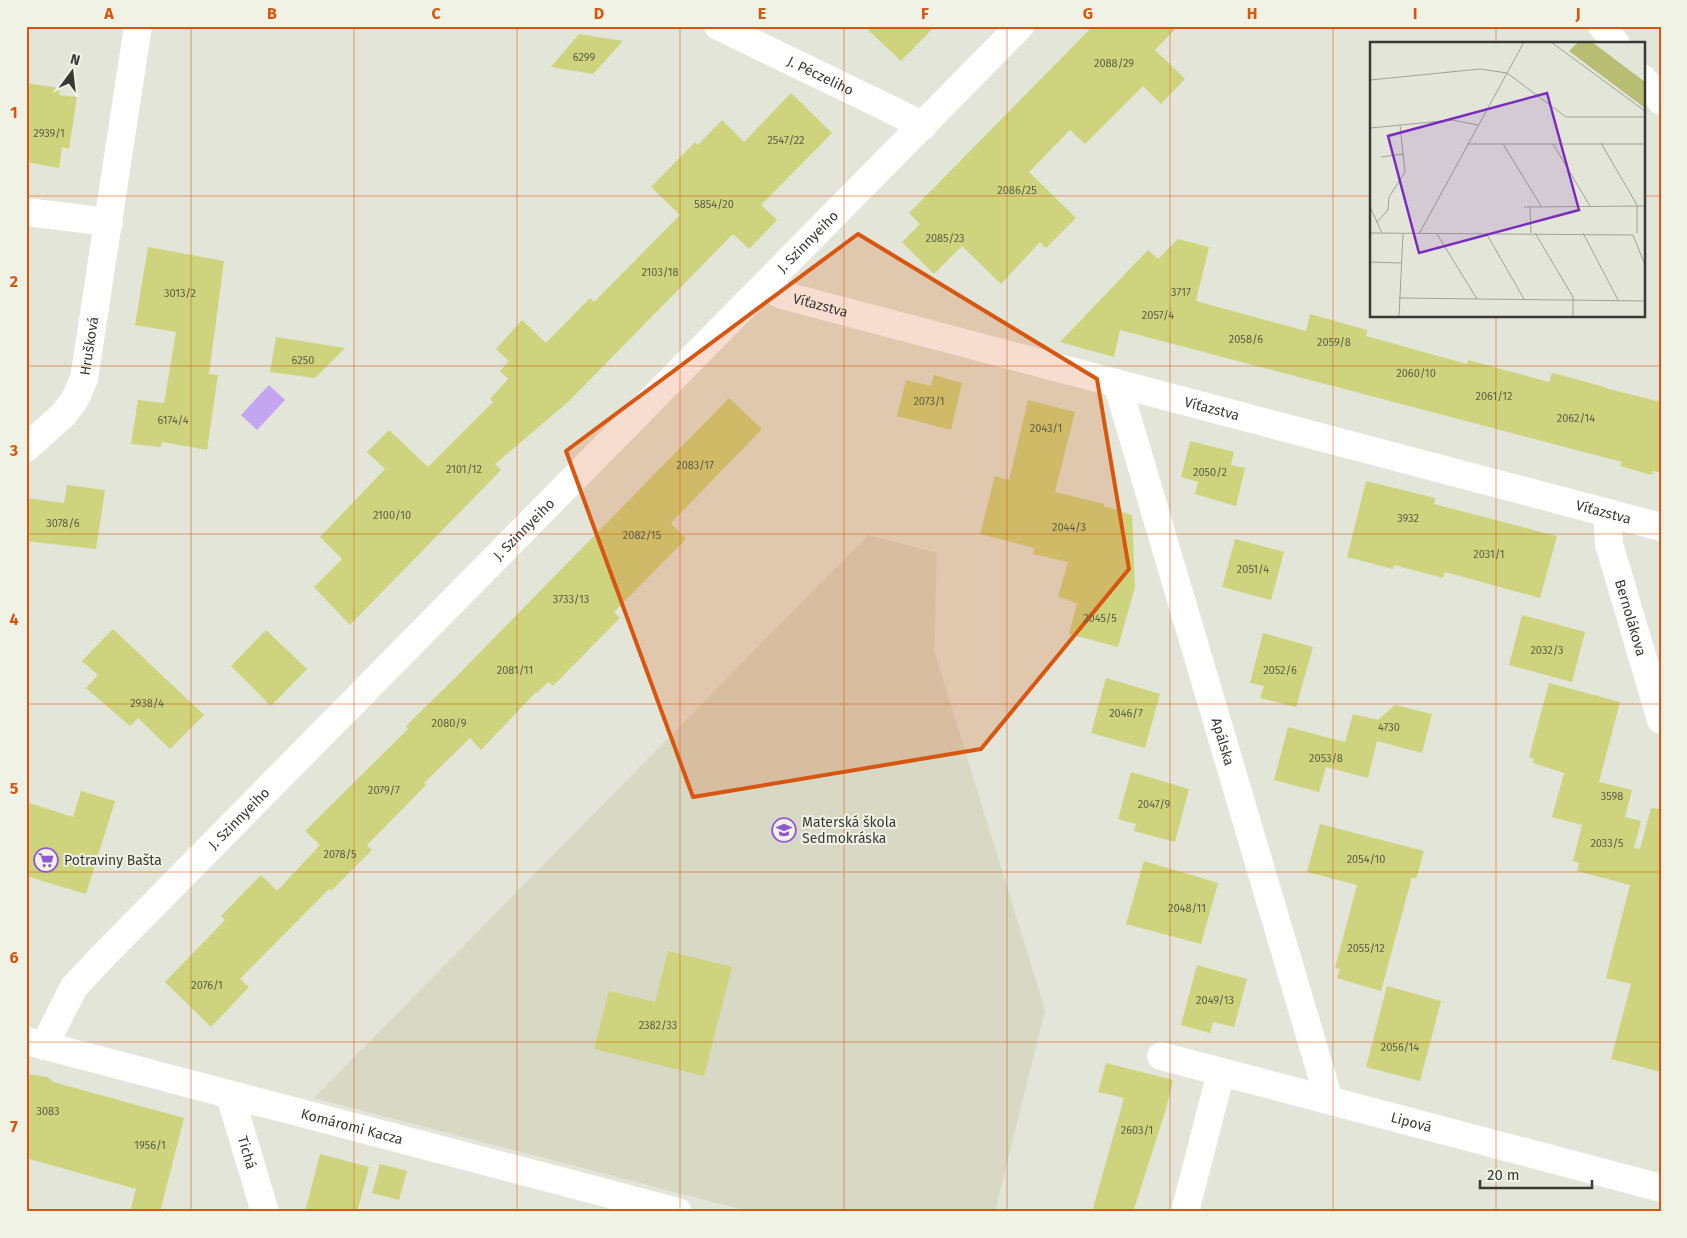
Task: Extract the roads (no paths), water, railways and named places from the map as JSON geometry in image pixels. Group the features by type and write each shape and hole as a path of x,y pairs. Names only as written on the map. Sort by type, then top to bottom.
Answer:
{"street":[{"name":"Hrušková","path":"26,448 63,414 74,401 84,379 138,26"},
{"name":"J. Péczeliho","path":"718,26 922,126"},
{"name":"J. Szinnyeiho","path":"35,1043 74,987 104,954 1020,26"},
{"path":"1602,26 1614,42"},
{"path":"1644,80 1661,101"},
{"path":"26,212 108,222"},
{"name":"Víťazstva","path":"765,286 782,295 1661,527"},
{"name":"Apálska","path":"1117,383 1329,1100"},
{"name":"Bernolákova","path":"1607,513 1609,544 1661,720"},
{"name":"Komáromi Kacza","path":"35,1043 678,1212"},
{"name":"Lipová","path":"1161,1056 1661,1188"},
{"path":"1185,1212 1221,1072"},
{"name":"Tichá","path":"230,1094 265,1212"}],"place":[{"name":"Materská škola Sedmokráska","path":"784,830"},
{"name":"Potraviny Bašta","path":"46,860"}]}
